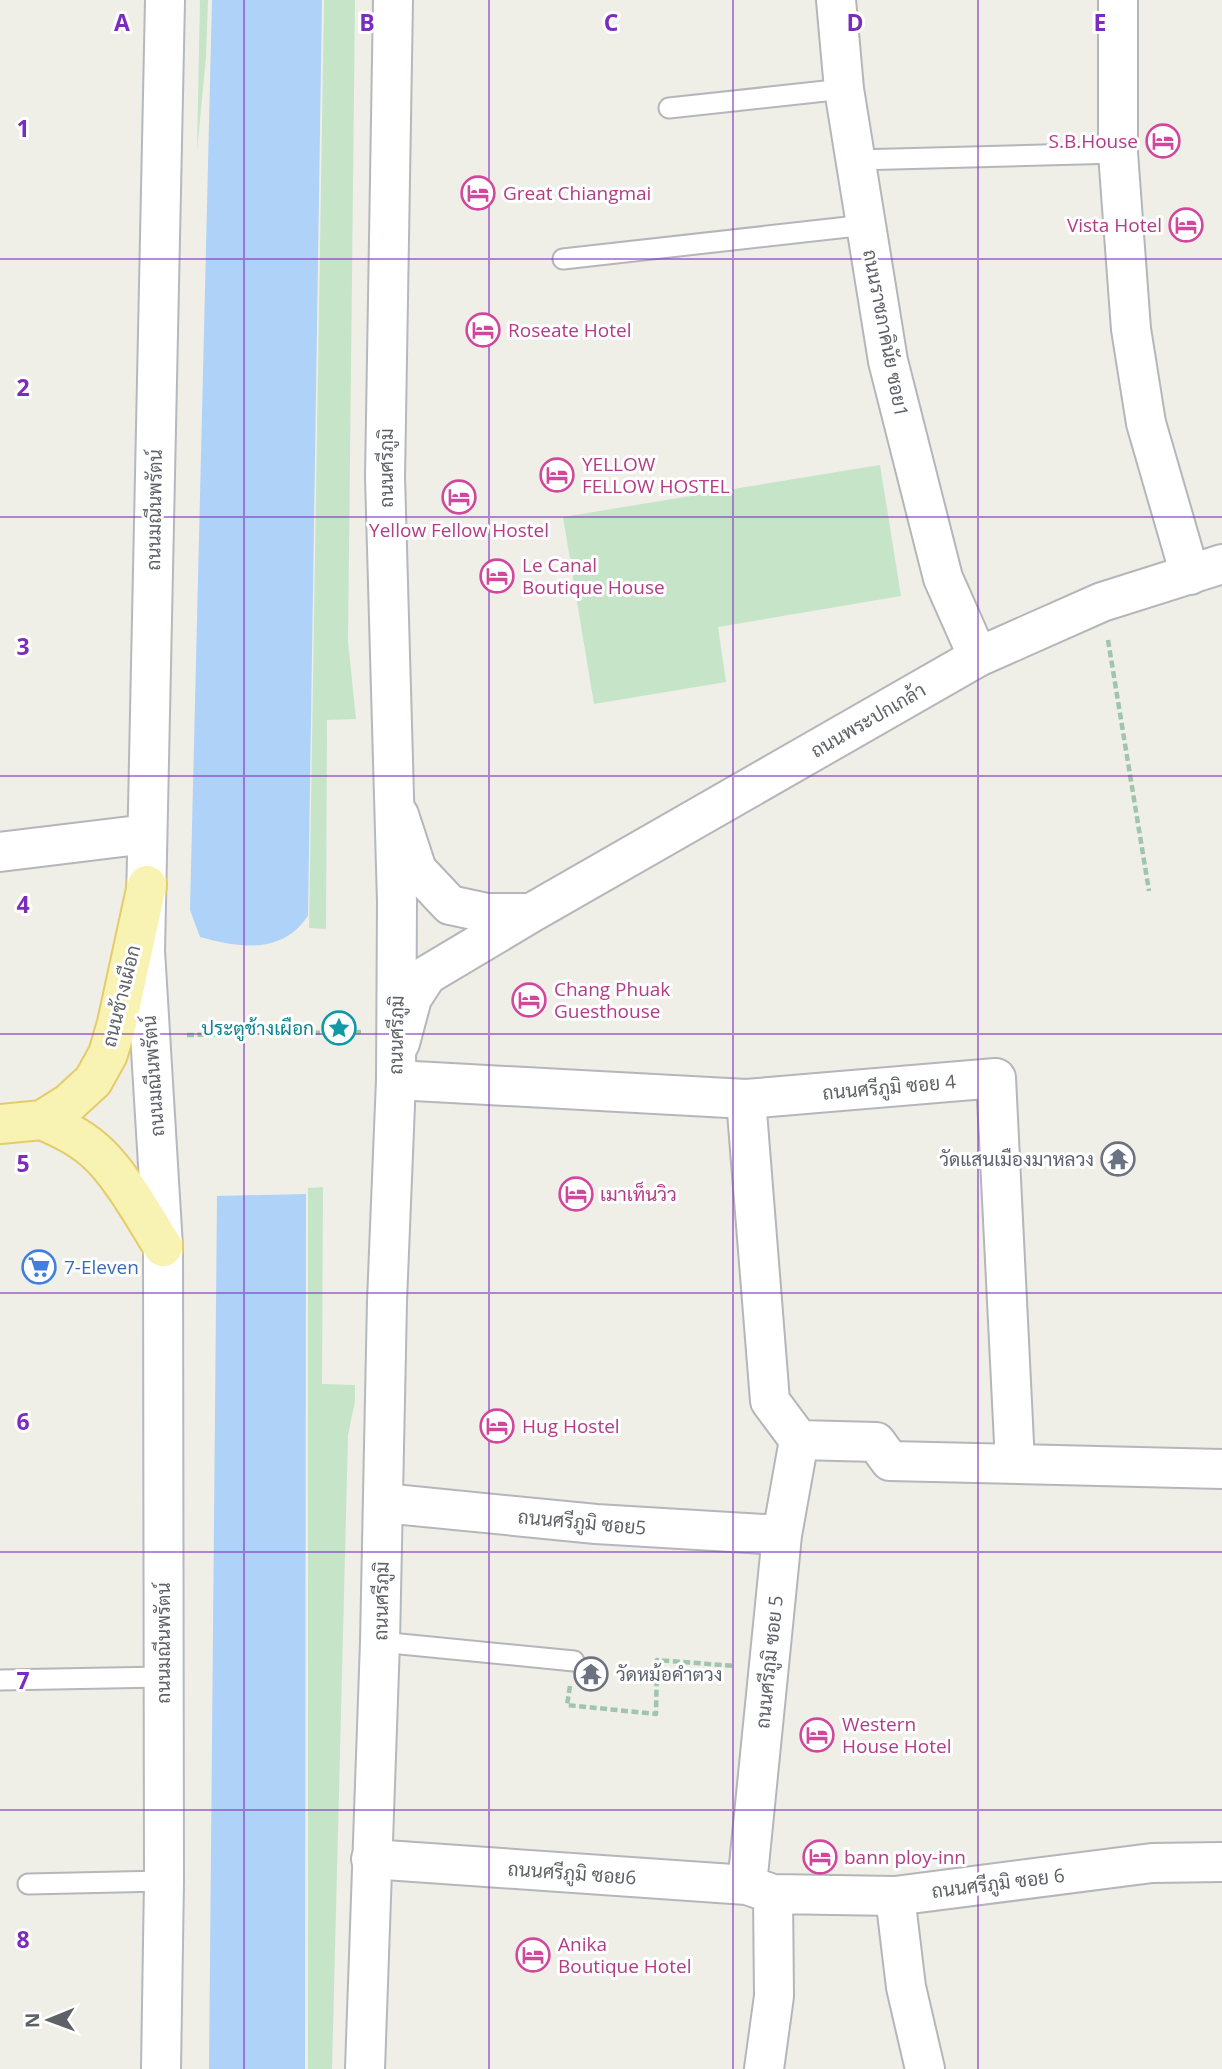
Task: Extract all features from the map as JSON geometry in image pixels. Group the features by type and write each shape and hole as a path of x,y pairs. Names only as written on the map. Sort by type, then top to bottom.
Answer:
{"main road":[{"name":"ถนนช้างเผือก","path":"0,1124 42,1120 69,1103 93,1081 108,1054 117,1023 146,886"},
{"path":"42,1120 71,1133 96,1151 129,1193 163,1247"}],"street":[{"name":"ถนนมณีนพรัตน์","path":"161,2069 164,1881 163,1247 145,951 165,0"},
{"name":"ถนนศรีภูมิ","path":"365,2069 396,1080 397,902 385,477 393,0"},
{"name":"ถนนราชภาคินัย ซอย1","path":"836,0 844,89 888,360 943,578 978,657"},
{"path":"1118,0 1118,153 1131,328 1146,423 1206,570"},
{"name":"ถนนพระปกเกล้า","path":"396,1080 401,1037 412,998 427,975 531,912 978,657 1102,603 1206,570"},
{"name":"ถนนพระปกเกล้า","path":"395,803 417,870 450,905 487,913 531,912"},
{"path":"0,852 147,834"},
{"name":"ถนนศรีภูมิ ซอย 4","path":"396,1080 746,1099 996,1078 1015,1463"},
{"path":"746,1099 770,1401 799,1440 876,1442 890,1461 1222,1469"},
{"name":"ถนนศรีภูมิ ซอย 5","path":"764,2069 774,1996 760,1889 769,1668 782,1535 799,1440"},
{"name":"ถนนศรีภูมิ ซอย5","path":"383,1503 596,1524 782,1535"},
{"name":"ถนนศรีภูมิ ซอย6","path":"370,1859 760,1889"},
{"name":"ถนนศรีภูมิ ซอย 6","path":"760,1889 895,1896 1152,1863 1222,1861"},
{"path":"895,1896 906,1987 925,2069"}],"lane":[{"path":"669,108 844,89"},
{"path":"855,160 1118,153"},
{"path":"563,259 866,225"},
{"path":"380,1642 573,1661"},
{"path":"0,1680 163,1676"},
{"path":"28,1884 164,1881"}],"path":[{"path":"1102,603 1149,891"},
{"path":"179,1035 362,1032"},
{"path":"573,1661 567,1705 656,1714 657,1660 769,1668"}],"green space":[{"path":"200,0 208,0 206,57 197,151"},
{"path":"324,0 355,0 348,642 356,719 327,720 326,929 309,928"},
{"path":"880,465 901,596 718,627 726,682 594,704 563,517"},
{"path":"323,1187 322,1384 355,1385 355,1401 348,1435 332,2069 308,2069 308,1188"}],"water":[{"path":"212,0 322,0 308,916 282,939 247,946 200,937 190,910"},
{"path":"306,1194 305,2069 209,2069 217,1196"}],"place":[{"name":"S.B.House","path":"1163,141"},
{"name":"Great Chiangmai","path":"478,193"},
{"name":"Vista Hotel","path":"1186,225"},
{"name":"Roseate Hotel","path":"483,330"},
{"name":"YELLOW FELLOW HOSTEL","path":"557,475"},
{"name":"Yellow Fellow Hostel","path":"459,497"},
{"name":"Le Canal Boutique House","path":"497,576"},
{"name":"Chang Phuak Guesthouse","path":"529,1000"},
{"name":"ประตูช้างเผือก","path":"339,1028"},
{"name":"วัดแสนเมืองมาหลวง","path":"1118,1159"},
{"name":"เมาเท็นวิว","path":"576,1194"},
{"name":"7-Eleven","path":"39,1267"},
{"name":"Hug Hostel","path":"497,1426"},
{"name":"วัดหม้อคำตวง","path":"591,1674"},
{"name":"Western House Hotel","path":"817,1735"},
{"name":"bann ploy-inn","path":"820,1857"},
{"name":"Anika Boutique Hotel","path":"533,1955"}]}
